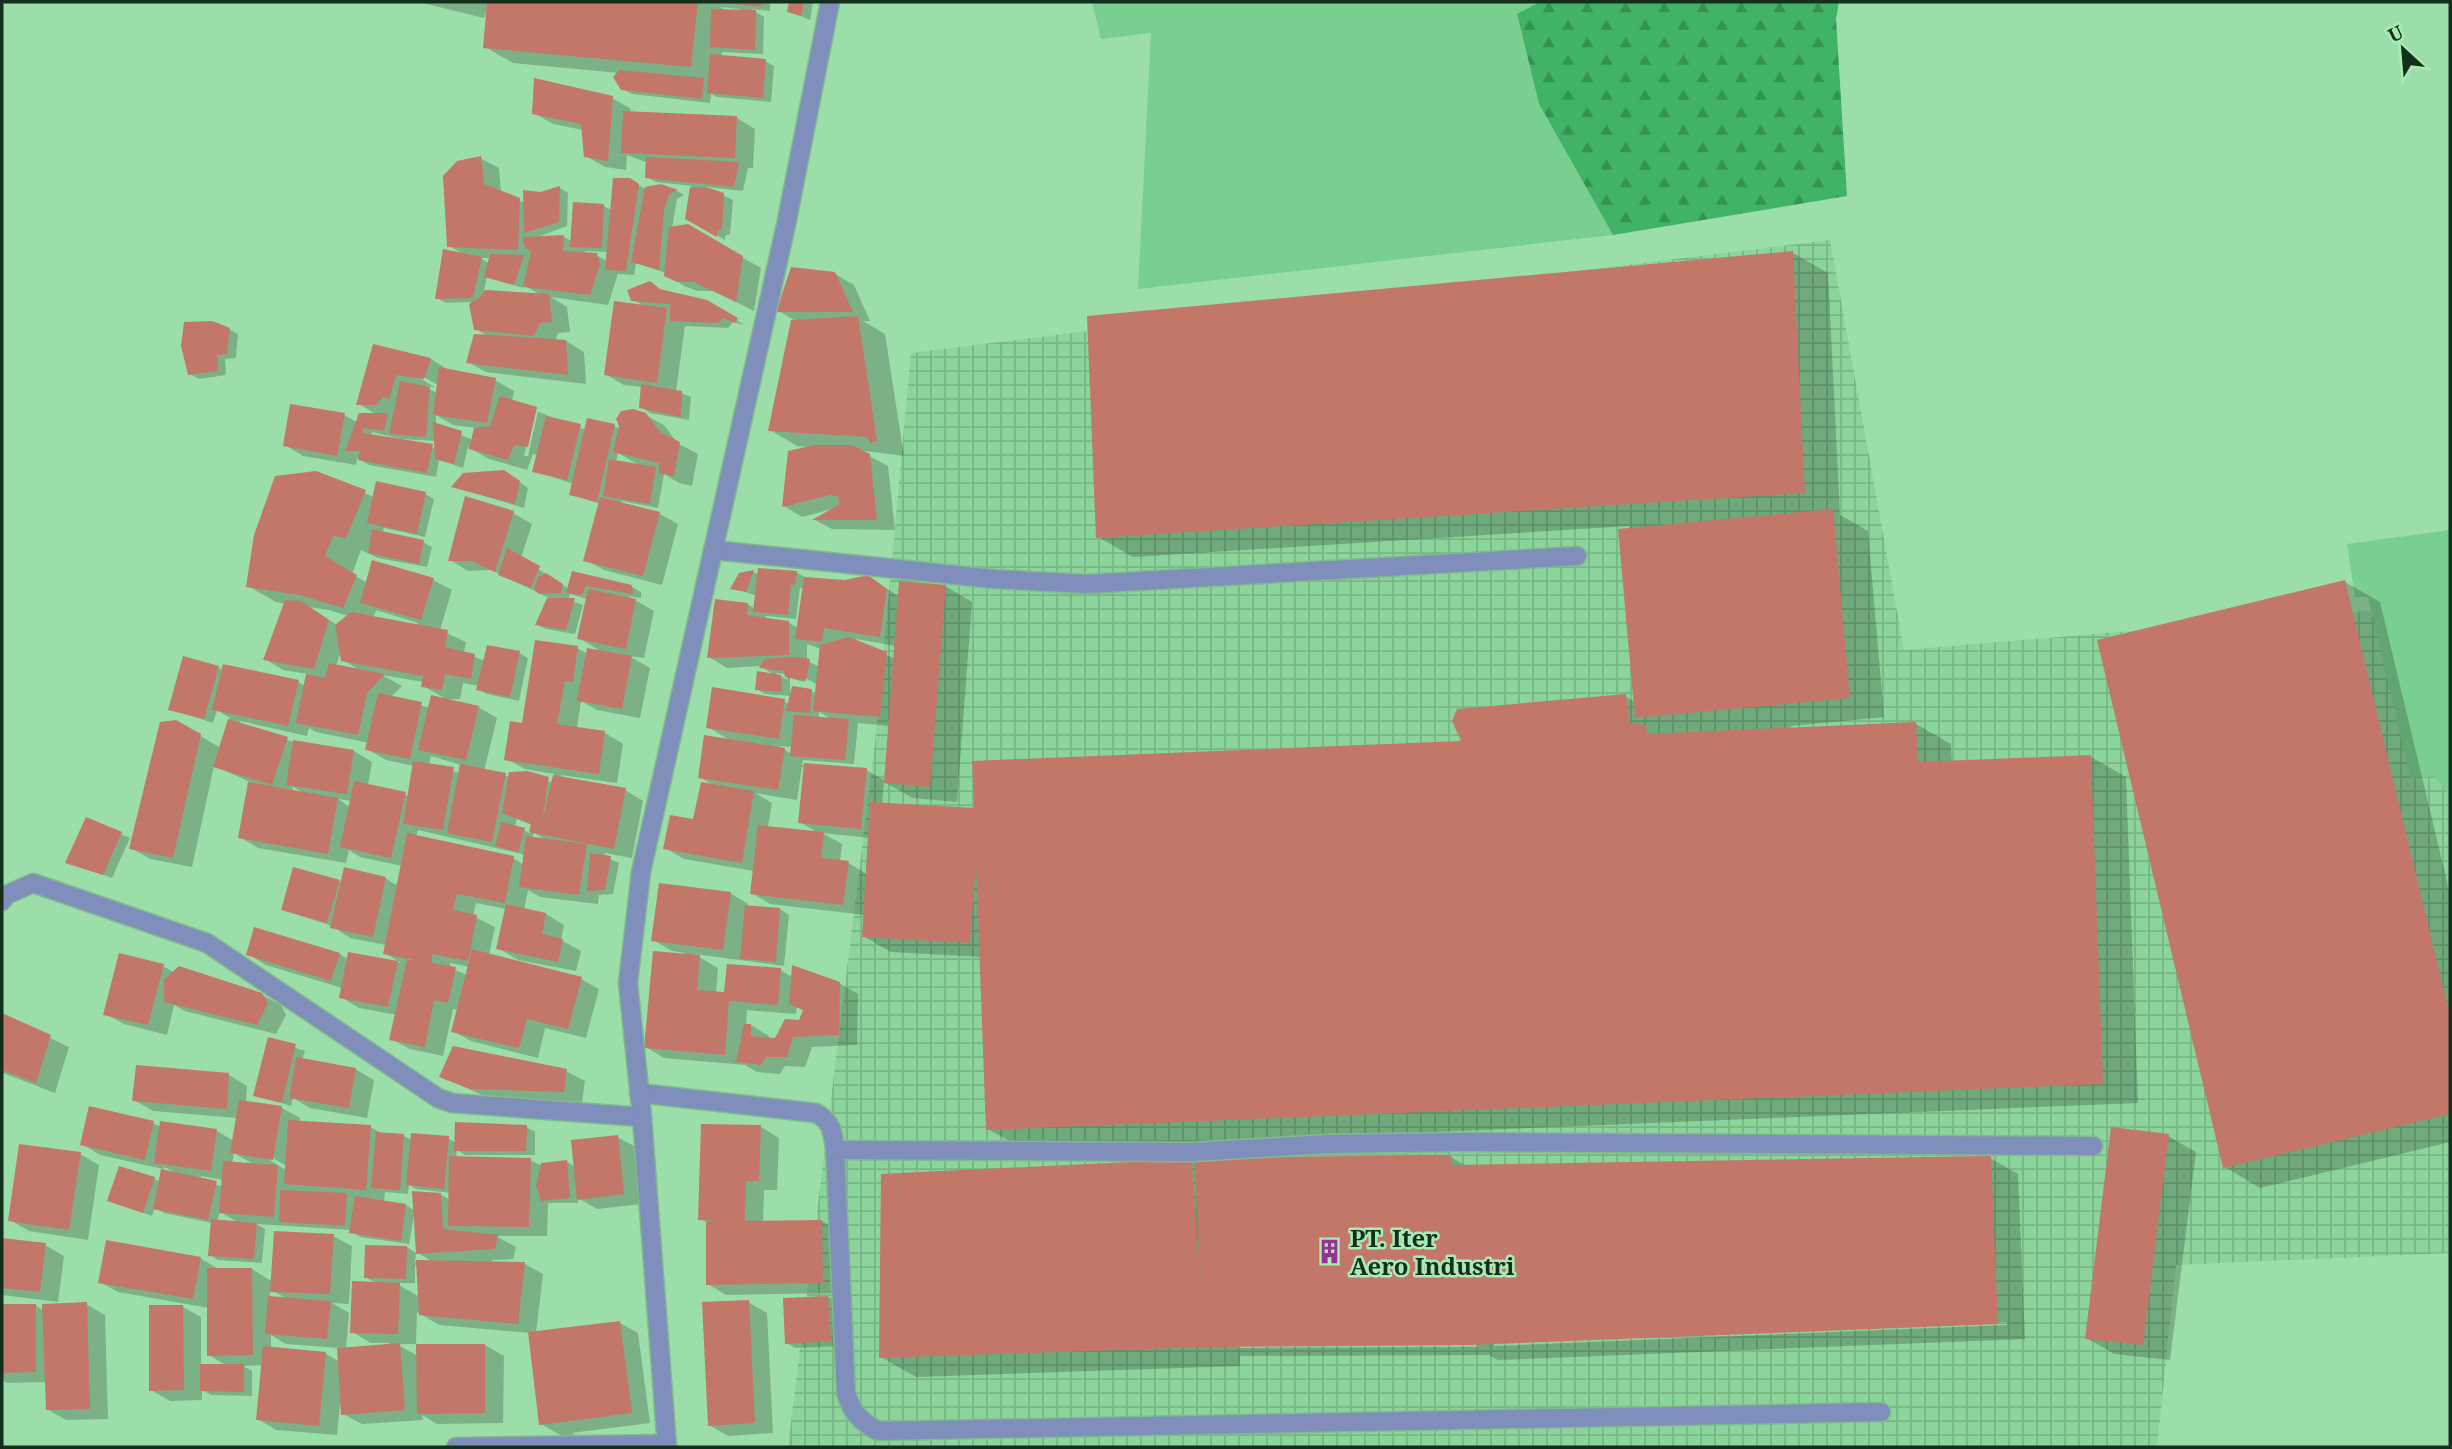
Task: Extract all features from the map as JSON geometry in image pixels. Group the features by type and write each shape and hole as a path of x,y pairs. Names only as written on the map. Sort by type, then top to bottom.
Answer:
{"street":[{"path":"456,1447 667,1446 642,1117 628,983 641,872 786,225 830,2"},
{"path":"713,550 994,579 1086,584 1577,556"},
{"path":"2,901 6,895 33,883 207,943 438,1098 452,1103 642,1117"},
{"path":"639,1093 816,1113 826,1119 832,1128 835,1150 846,1392 851,1409 860,1421 878,1431 942,1439 1881,1412"},
{"path":"835,1150 1193,1152 1327,1144 1462,1142 2093,1146"}],"shaded area":[{"path":"1092,2 1540,2 1517,15 1539,104 1613,235 1138,289 1151,33 1101,39"},
{"path":"1830,240 1904,650 2391,609 2450,778 2450,1253 2176,1265 2157,1447 788,1447 875,743 911,353"},
{"path":"2450,530 2450,796 2434,776 2410,778 2368,597 2355,597 2347,544"}],"green space":[{"path":"1540,2 1839,2 1836,19 1847,196 1613,235 1539,104 1517,14"}],"building":[{"path":"487,2 698,2 691,67 483,48"},
{"path":"720,2 762,2 761,7"},
{"path":"789,2 804,2 801,16 787,12"},
{"path":"711,9 756,10 755,50 710,47"},
{"path":"710,54 766,59 763,98 707,93"},
{"path":"619,70 704,78 702,99 621,90 613,77"},
{"path":"534,78 613,96 608,161 584,157 581,124 532,114"},
{"path":"623,111 737,116 735,158 621,153"},
{"path":"481,156 484,184 520,198 518,250 447,247 443,176 457,161"},
{"path":"646,157 739,162 734,187 645,178"},
{"path":"613,178 630,178 639,184 626,271 605,270"},
{"path":"661,184 678,190 669,194 664,211 659,270 631,262 645,187"},
{"path":"560,186 559,222 524,233 523,190 540,192"},
{"path":"690,187 709,188 724,193 722,229 717,231 717,237 685,219"},
{"path":"573,202 604,204 602,248 570,247"},
{"path":"688,224 743,256 736,302 694,282 677,282 664,276 669,227"},
{"path":"564,235 563,251 597,253 600,264 590,295 523,287 531,252 524,246 523,237"},
{"path":"443,249 482,257 473,298 435,299"},
{"path":"1793,251 1805,493 1096,538 1087,316"},
{"path":"490,254 524,255 514,285 484,277"},
{"path":"791,267 835,272 853,312 776,312"},
{"path":"650,281 660,289 707,300 738,318 735,323 723,318 718,323 670,321 670,304 631,301 627,290"},
{"path":"485,290 549,294 552,322 540,323 534,336 474,330 469,304"},
{"path":"614,301 667,308 657,383 604,375"},
{"path":"858,316 877,441 870,443 867,437 768,431 791,320"},
{"path":"212,321 230,328 227,354 217,355 218,371 188,375 181,346 184,322"},
{"path":"474,334 566,340 568,375 466,363"},
{"path":"373,344 431,358 424,379 396,375 389,399 383,397 376,405 356,405"},
{"path":"439,367 496,378 487,423 433,415"},
{"path":"400,381 430,387 426,437 389,434"},
{"path":"641,384 682,391 681,417 639,408"},
{"path":"500,396 537,407 528,447 514,445 508,460 469,449 474,428 490,426"},
{"path":"290,404 345,413 337,456 283,446"},
{"path":"633,409 646,413 660,432 680,442 674,476 659,473 659,463 613,452 619,426 616,419 621,411"},
{"path":"359,413 388,413 384,431 363,428 363,433 433,444 427,473 358,460 360,451 345,451"},
{"path":"546,416 581,424 567,480 532,472"},
{"path":"587,418 615,424 597,502 569,495"},
{"path":"433,422 462,431 454,464 435,459"},
{"path":"814,445 852,445 870,454 877,520 812,520 840,504 838,497 830,495 782,507 788,451"},
{"path":"609,459 656,467 650,504 603,496"},
{"path":"504,470 520,481 515,504 451,487 463,473"},
{"path":"316,471 366,490 346,538 333,536 325,556 357,575 343,608 300,595 246,587 254,535 275,476"},
{"path":"376,481 426,492 417,534 367,523"},
{"path":"465,496 514,511 495,572 471,561 448,561"},
{"path":"600,497 660,512 643,576 583,561"},
{"path":"1833,509 1850,698 1635,718 1618,529"},
{"path":"372,529 424,540 419,564 368,553"},
{"path":"507,548 540,566 531,588 498,575"},
{"path":"372,560 434,578 421,620 360,603"},
{"path":"758,568 797,571 795,585 791,584 788,615 753,612"},
{"path":"754,570 746,592 730,589 739,573"},
{"path":"572,571 632,585 633,594 586,586 582,595 566,593"},
{"path":"546,573 563,584 561,593 539,594 534,589 538,577"},
{"path":"868,575 887,589 880,637 824,628 822,642 795,639 804,577 845,580"},
{"path":"2345,580 2450,1016 2450,1114 2223,1168 2097,640"},
{"path":"899,581 946,585 930,787 884,783"},
{"path":"588,589 636,599 626,649 577,639"},
{"path":"547,598 575,598 566,630 535,625"},
{"path":"715,599 748,603 747,615 789,621 789,655 707,658"},
{"path":"285,600 301,601 329,620 314,669 263,660"},
{"path":"351,612 448,630 445,647 475,654 471,679 445,674 442,690 421,687 423,676 341,661 335,625"},
{"path":"849,637 887,652 880,717 813,711 820,645"},
{"path":"535,640 578,646 573,682 565,681 557,724 605,731 599,774 504,760 510,721 522,723"},
{"path":"487,645 520,651 510,697 476,690"},
{"path":"587,648 632,656 622,709 577,701"},
{"path":"183,656 219,666 204,719 168,710"},
{"path":"764,659 810,659 806,681 785,677 784,671 759,668"},
{"path":"329,663 385,674 367,693 358,735 296,723 306,674 325,678"},
{"path":"223,664 299,680 288,726 212,710"},
{"path":"757,671 781,675 782,692 755,690"},
{"path":"792,686 812,689 810,713 786,711"},
{"path":"712,687 785,699 779,739 706,728"},
{"path":"378,693 422,702 410,759 365,750"},
{"path":"1626,694 1630,723 1646,725 1647,734 1916,722 1918,762 2091,755 2103,1084 986,1130 976,862 970,943 862,937 870,802 974,808 972,761 1461,741 1452,721 1457,709"},
{"path":"431,695 479,706 466,760 418,750"},
{"path":"794,715 849,719 845,760 790,756"},
{"path":"228,719 288,737 272,785 213,767"},
{"path":"176,720 201,734 173,858 129,849 160,722"},
{"path":"704,735 785,748 778,790 698,778"},
{"path":"293,740 354,750 347,794 286,785"},
{"path":"413,761 454,767 443,830 403,824"},
{"path":"804,763 867,768 861,829 798,823"},
{"path":"460,764 506,773 492,842 447,833"},
{"path":"527,771 549,777 542,823 553,775 626,788 614,849 529,832 531,824 502,813 509,772"},
{"path":"354,781 406,792 391,858 340,847"},
{"path":"248,782 338,798 328,854 238,838"},
{"path":"701,782 754,791 742,863 663,849 670,815 693,819"},
{"path":"86,817 122,832 103,875 65,863"},
{"path":"501,822 525,828 518,852 495,846"},
{"path":"758,825 824,832 821,858 849,861 843,905 750,894"},
{"path":"407,833 514,856 505,903 457,894 453,910 477,915 468,961 432,954 432,963 456,967 448,1003 434,1000 425,1047 389,1040 407,960 415,960 383,954"},
{"path":"526,836 587,844 579,895 519,887"},
{"path":"590,853 611,856 605,890 587,891"},
{"path":"293,867 340,880 327,923 281,910"},
{"path":"344,867 386,877 373,937 330,928"},
{"path":"659,883 731,892 723,950 651,941"},
{"path":"506,904 546,913 542,934 563,939 558,962 496,949"},
{"path":"745,905 780,908 776,962 740,959"},
{"path":"254,927 340,953 331,981 246,955"},
{"path":"472,949 582,977 568,1029 527,1019 519,1048 451,1032"},
{"path":"653,951 700,955 697,990 724,992 727,964 781,968 778,1005 729,1001 725,1055 644,1048"},
{"path":"348,952 398,961 388,1007 339,998"},
{"path":"119,953 164,964 148,1025 103,1015"},
{"path":"792,965 840,982 839,1035 793,1037 787,1057 766,1057 761,1065 736,1062 744,1024 751,1024 751,1036 775,1038 785,1019 799,1020 803,1010 789,1004"},
{"path":"179,966 262,993 268,1003 257,1025 164,1002 164,980"},
{"path":"2,1013 51,1035 36,1083 2,1070"},
{"path":"268,1037 296,1044 282,1103 253,1096"},
{"path":"453,1046 567,1069 564,1092 470,1089 439,1077"},
{"path":"296,1057 356,1068 349,1108 289,1098"},
{"path":"136,1065 229,1073 227,1109 132,1101"},
{"path":"239,1100 282,1106 273,1160 230,1153"},
{"path":"89,1106 154,1121 145,1160 80,1145"},
{"path":"288,1120 371,1125 366,1190 284,1184"},
{"path":"160,1121 217,1129 211,1171 154,1163"},
{"path":"455,1122 527,1125 526,1151 454,1151"},
{"path":"701,1124 761,1125 759,1181 746,1181 745,1221 822,1220 823,1283 706,1285 706,1221 716,1220 698,1220"},
{"path":"2111,1127 2169,1134 2143,1345 2085,1339"},
{"path":"376,1132 404,1134 400,1190 371,1188"},
{"path":"411,1133 449,1136 444,1189 406,1185"},
{"path":"618,1135 624,1194 577,1200 571,1140"},
{"path":"19,1144 81,1152 69,1230 8,1221"},
{"path":"1451,1155 1454,1182 1453,1165 1991,1156 1998,1324 1468,1345 1206,1347 879,1358 881,1174 1191,1159 1201,1283 1194,1158"},
{"path":"449,1156 531,1158 529,1227 448,1226"},
{"path":"567,1160 570,1198 541,1201 536,1186 541,1163"},
{"path":"223,1161 278,1165 274,1217 219,1213"},
{"path":"119,1166 155,1177 143,1213 107,1201"},
{"path":"161,1169 217,1181 208,1220 153,1209"},
{"path":"280,1190 347,1193 345,1226 279,1222"},
{"path":"412,1191 441,1193 443,1229 498,1235 495,1249 416,1254"},
{"path":"355,1196 406,1204 401,1241 349,1233"},
{"path":"211,1219 257,1223 254,1259 208,1256"},
{"path":"274,1231 334,1234 330,1294 270,1292"},
{"path":"2,1238 46,1243 40,1292 2,1288"},
{"path":"106,1240 201,1257 193,1299 98,1283"},
{"path":"365,1245 407,1246 406,1279 364,1278"},
{"path":"416,1260 525,1262 518,1324 419,1315"},
{"path":"207,1268 252,1268 253,1355 207,1356"},
{"path":"352,1281 400,1283 398,1334 350,1333"},
{"path":"268,1296 331,1301 327,1339 265,1334"},
{"path":"828,1296 831,1341 785,1344 783,1298"},
{"path":"749,1300 755,1423 708,1426 702,1302"},
{"path":"87,1302 90,1409 46,1410 42,1304"},
{"path":"2,1304 36,1304 36,1372 2,1373"},
{"path":"149,1305 183,1305 184,1390 149,1391"},
{"path":"620,1321 632,1413 539,1425 528,1332"},
{"path":"400,1343 405,1410 341,1415 337,1348"},
{"path":"416,1344 485,1344 485,1413 417,1414"},
{"path":"263,1346 326,1352 319,1426 256,1420"},
{"path":"200,1364 244,1364 244,1392 200,1391"}],"place":[{"name":"PT. Iter Aero Industri","path":"1330,1251"}]}
